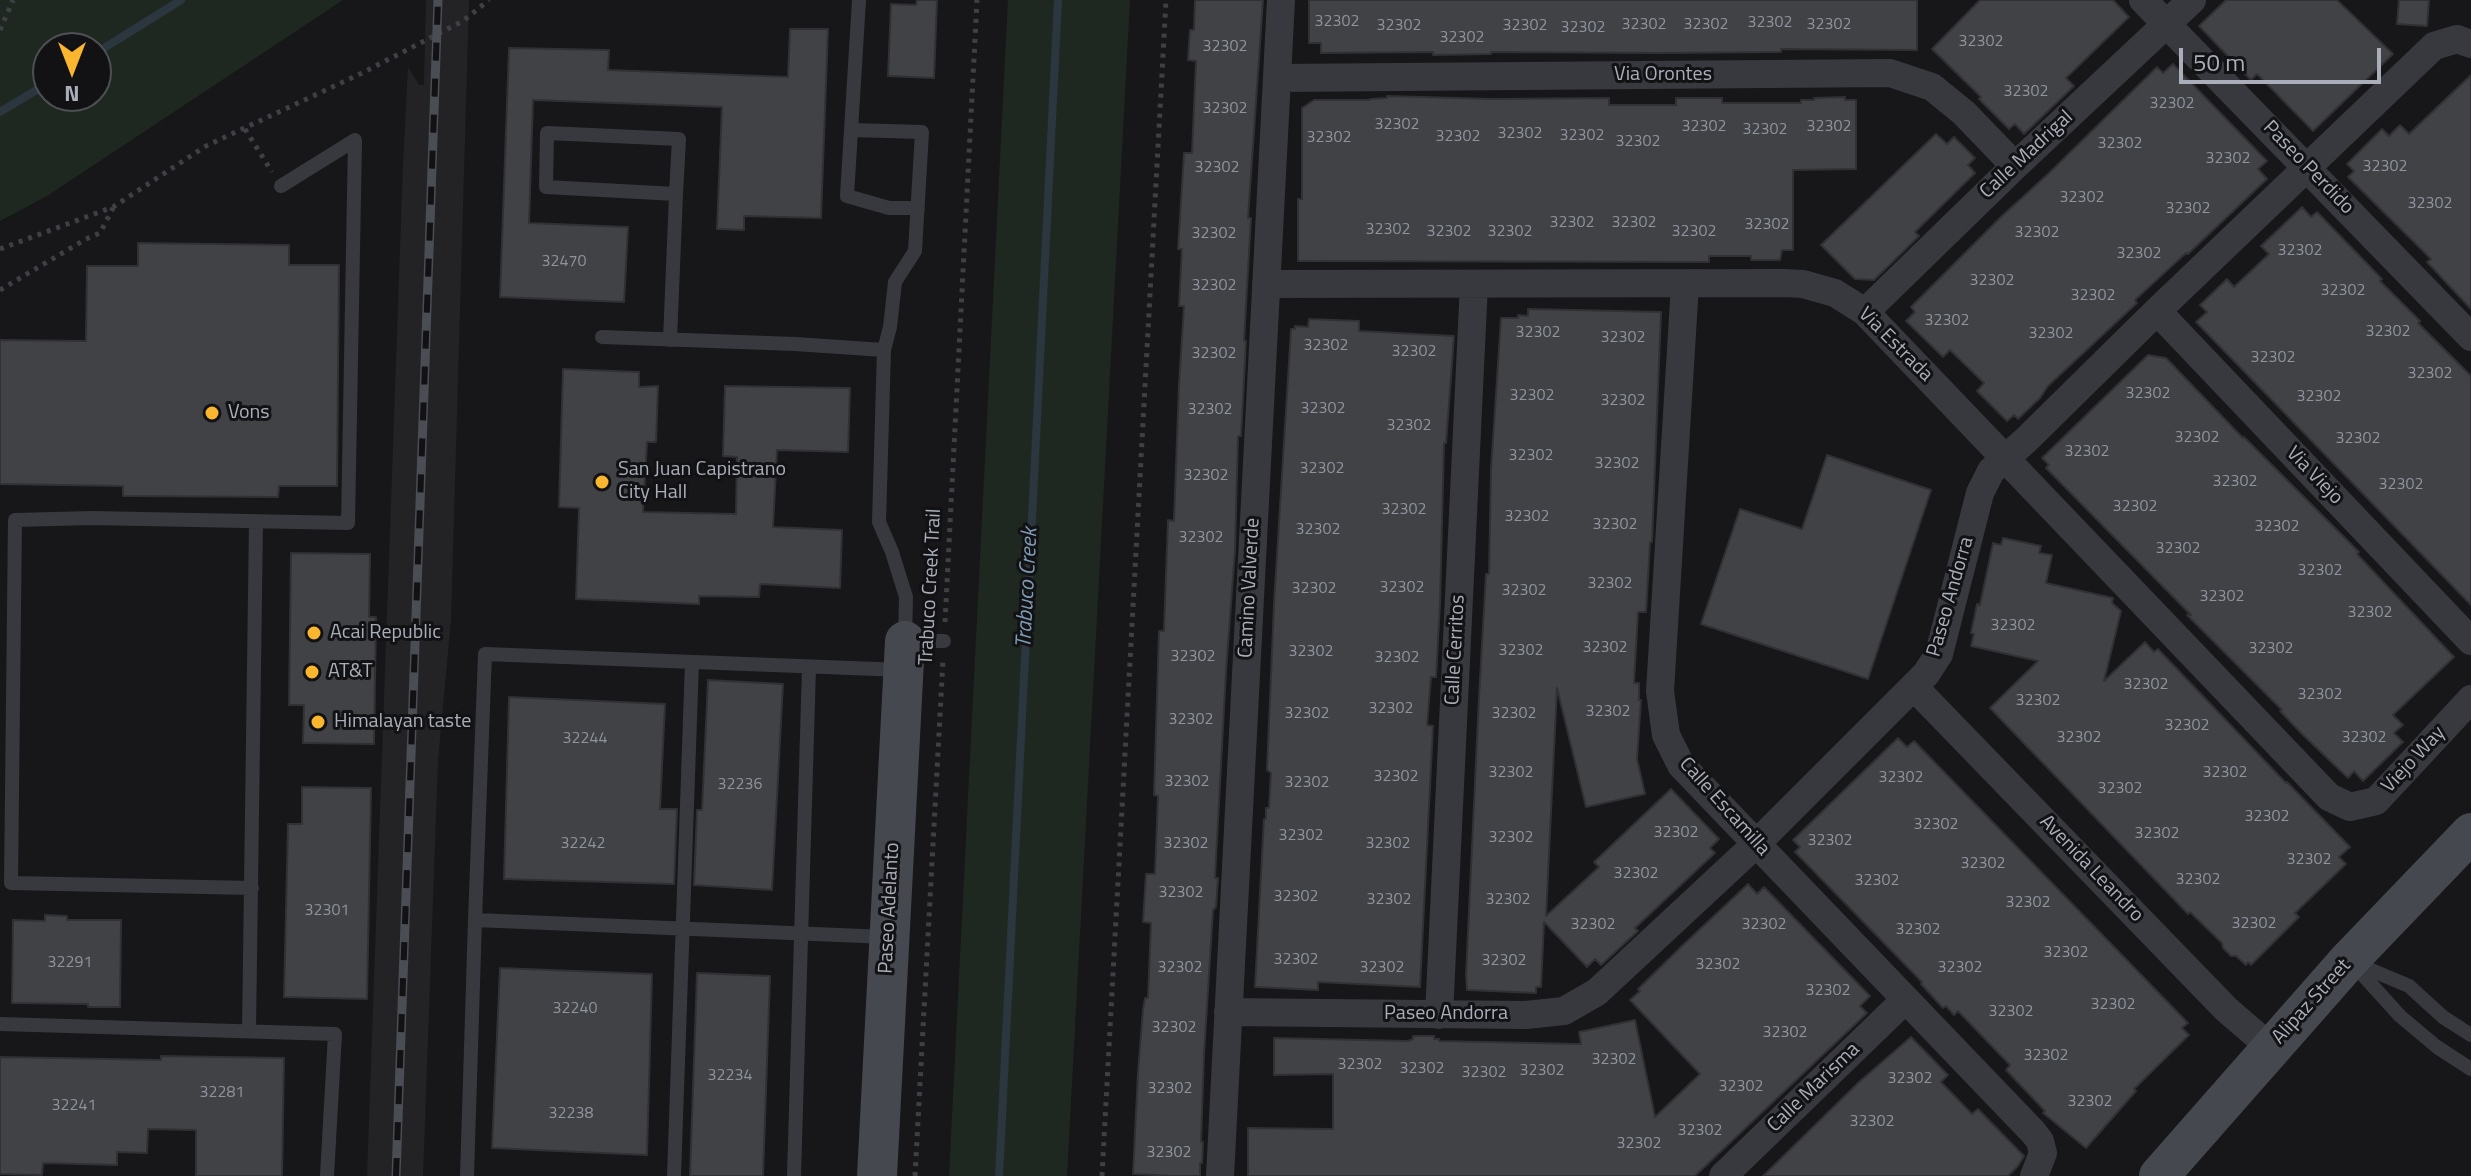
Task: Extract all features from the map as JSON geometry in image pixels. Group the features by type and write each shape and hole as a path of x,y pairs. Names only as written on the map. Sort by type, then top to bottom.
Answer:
{"street":[{"name":"Camino Valverde","path":"1220,1176 1281,0"},
{"name":"Paseo Perdido","path":"2143,0 2471,337"},
{"name":"Calle Madrigal","path":"1865,312 2192,0"},
{"name":"Paseo Andorra","path":"1228,1012 1526,1015 1564,1011 1597,992 1756,844 1926,674 1939,654 1980,493 1991,471 2434,46 2464,41"},
{"name":"Via Orontes","path":"1277,78 1890,73 1932,87 1964,113 2015,166"},
{"name":"Via Estrada","path":"1266,284 1803,284 1835,293 1865,312 2329,797 2350,807"},
{"name":"Calle Cerritos","path":"1439,1015 1474,284"},
{"name":"Calle Escamilla","path":"1685,284 1660,691 1666,735 1681,765 2040,1141 2043,1153 2034,1176"},
{"name":"Via Viejo","path":"2157,311 2471,641"},
{"name":"Paseo Adelanto","path":"877,1176 889,937 917,651"},
{"name":"Avenida Leandro","path":"1914,687 2226,1009 2271,1048"},
{"name":"Viejo Way","path":"2350,807 2376,801 2471,699"},
{"name":"Alipaz Street","path":"2159,1176 2349,960 2471,833"},
{"name":"Calle Marisma","path":"1723,1176 1905,1000"}],"lane":[{"path":"859,0 847,196 889,208 918,208"},
{"path":"467,1176 485,654 809,667 917,651 906,597 879,522 884,350 895,282 915,251 922,132 851,130"},
{"path":"670,340 679,139 547,133 546,187 676,194"},
{"path":"252,888 5,883 7,535 15,520 92,518 348,523 355,140 281,186"},
{"path":"602,337 884,350"},
{"path":"249,1031 256,521"},
{"path":"674,1176 692,662"},
{"path":"794,1176 809,667"},
{"path":"475,920 889,937"},
{"path":"2349,960 2409,986 2443,1017 2471,1035"},
{"path":"2349,960 2400,1016 2437,1047 2471,1069"},
{"path":"0,1024 335,1034 327,1176"}],"path":[{"path":"0,30 13,0"},
{"path":"0,249 113,207 206,146 463,21 489,0"},
{"name":"Trabuco Creek Trail","path":"915,1176 917,651 977,0"},
{"path":"1102,1176 1166,0"},
{"path":"245,129 281,186"},
{"path":"0,290 100,233 113,207"}],"shaded area":[{"path":"0,0 343,0 47,196 0,221"},
{"path":"426,0 469,0 451,620 438,761 423,1176 367,1176 403,165 408,67 419,85 424,85"},
{"path":"1008,0 1130,0 1067,1176 949,1176"}],"building":[{"path":"917,0 937,0 934,78 888,76 891,4 916,5"},
{"path":"1195,0 1263,0 1248,218 1251,218 1246,341 1241,436 1238,436 1235,550 1215,878 1218,878 1216,907 1213,910 1204,1055 1202,1163 1200,1176 1174,1176 1133,1174 1143,1010 1145,998 1148,998 1151,923 1143,922 1146,874 1155,874 1159,631 1164,631 1168,520 1174,521 1184,306 1179,306 1182,249 1178,249 1184,153 1192,153 1196,61 1188,60 1190,30 1194,30"},
{"path":"1309,0 1917,0 1917,50 1781,49 1781,52 1491,52 1433,55 1433,52 1321,53 1321,43 1309,43"},
{"path":"1980,0 2113,0 2129,17 2066,78 2074,86 2024,134 2015,124 2009,129 1932,49"},
{"path":"2226,0 2337,0 2393,54 2313,131 2257,74 2251,80 2199,26"},
{"path":"2399,0 2429,0 2427,26 2397,24"},
{"path":"790,29 828,29 821,218 744,216 744,230 717,229 722,107 533,100 529,223 628,227 624,302 500,297 509,48 609,50 608,70 788,77"},
{"path":"2173,64 2267,161 2258,169 2267,179 2135,300 2137,303 2048,386 2018,419 2014,415 2007,421 1977,391 1984,383 1950,350 1943,357 1906,321 1915,312 1911,307 2157,67 2163,73"},
{"path":"2471,75 2471,309 2427,262 2431,259 2348,177 2354,171 2347,164 2382,129 2389,136 2400,125 2409,134"},
{"path":"1387,96 1609,98 1609,105 1676,105 1676,98 1722,98 1722,103 1801,103 1801,100 1814,98 1845,97 1845,100 1856,100 1856,169 1793,170 1793,250 1782,250 1780,260 1709,256 1709,262 1298,261 1302,108 1314,100 1370,100"},
{"path":"1936,134 1947,144 1954,137 1975,158 1968,165 1975,173 1915,232 1919,236 1874,280 1855,279 1821,245"},
{"path":"2302,207 2311,217 2317,212 2471,376 2471,605 2196,322 2207,312 2200,305 2227,279 2234,287 2269,254 2261,246"},
{"name":"Vons","path":"138,243 289,245 289,265 339,265 337,486 279,486 278,497 123,496 123,486 0,484 0,340 86,341 87,266 138,266"},
{"path":"1528,309 1661,312 1652,542 1646,612 1638,612 1634,683 1639,683 1641,700 1637,759 1645,794 1586,807 1557,688 1546,916 1599,867 1594,862 1671,789 1719,839 1710,848 1715,853 1635,928 1638,931 1601,965 1595,959 1587,967 1544,922 1541,987 1536,987 1536,993 1467,990 1466,975 1501,318 1528,316"},
{"path":"1309,319 1359,321 1359,331 1454,336 1444,443 1436,677 1431,677 1427,725 1433,726 1420,987 1318,982 1318,990 1255,987 1264,819 1266,808 1269,808 1271,773 1267,770 1274,604 1291,329 1295,326 1308,327"},
{"path":"2148,355 2166,358 2359,552 2357,554 2454,657 2393,715 2403,725 2394,733 2403,742 2363,781 2354,771 2348,778 2301,733 2187,615 2191,615 2046,468 2049,465 2042,458"},
{"name":"San Juan Capistrano City Hall","path":"563,369 639,372 639,387 658,386 656,442 647,442 643,512 736,514 737,457 723,456 725,386 850,388 848,452 777,450 773,527 842,530 840,588 760,584 759,597 699,596 699,604 576,599 579,508 559,507"},
{"path":"1827,455 1931,490 1868,679 1701,624 1740,509 1802,529"},
{"path":"2003,538 2041,546 2039,553 2052,555 2046,583 2113,598 2112,603 2121,611 2104,681 2145,642 2154,652 2158,649 2350,847 2339,857 2346,864 2295,913 2299,917 2251,965 2231,956 2222,943 2190,912 2188,914 1990,708 2038,661 1971,646 1977,604 1980,605 1993,543 2001,545"},
{"path":"291,553 370,554 369,617 376,617 374,744 303,743 304,705 289,705"},
{"path":"708,680 783,684 772,890 694,885 697,810 702,810"},
{"path":"509,697 665,704 660,809 677,809 674,884 504,879"},
{"path":"1898,738 1907,747 1914,741 2188,1023 2182,1028 2189,1035 2134,1089 2136,1091 2086,1148 2043,1113 2045,1111 2006,1070 2010,1065 1958,1011 1954,1015 1946,1006 1943,1008 1922,982 1795,852 1800,847 1793,840"},
{"path":"302,787 371,788 367,999 284,997 288,824 302,824"},
{"path":"1748,884 1757,894 1764,887 1870,996 1860,1006 1867,1013 1695,1176 1248,1176 1248,1128 1333,1129 1333,1074 1274,1075 1274,1038 1408,1041 1413,1036 1434,1036 1439,1041 1581,1044 1579,1032 1635,1020 1655,1117 1700,1074 1630,1000"},
{"path":"45,915 67,916 67,920 121,920 120,1007 12,1003 13,920 45,921"},
{"path":"500,968 652,974 647,1155 492,1148"},
{"path":"697,973 770,976 763,1176 690,1176"},
{"path":"1911,1037 1948,1075 1941,1082 1972,1114 1978,1109 2024,1156 2008,1176 1763,1176 1859,1082"},
{"path":"161,1056 284,1058 282,1176 196,1176 196,1130 148,1129 147,1153 117,1152 117,1165 43,1163 42,1175 0,1174 0,1057 161,1060"}],"waterway":[{"path":"112,43 181,0"},
{"name":"Trabuco Creek","path":"999,1176 1058,0"},
{"path":"0,112 32,93"}],"railway":[{"path":"396,1176 438,0"}],"place":[{"name":"Vons","path":"212,413"},
{"name":"San Juan Capistrano City Hall","path":"602,482"},
{"name":"Acai Republic","path":"314,633"},
{"name":"AT&T","path":"312,672"},
{"name":"Himalayan taste","path":"318,722"}]}
